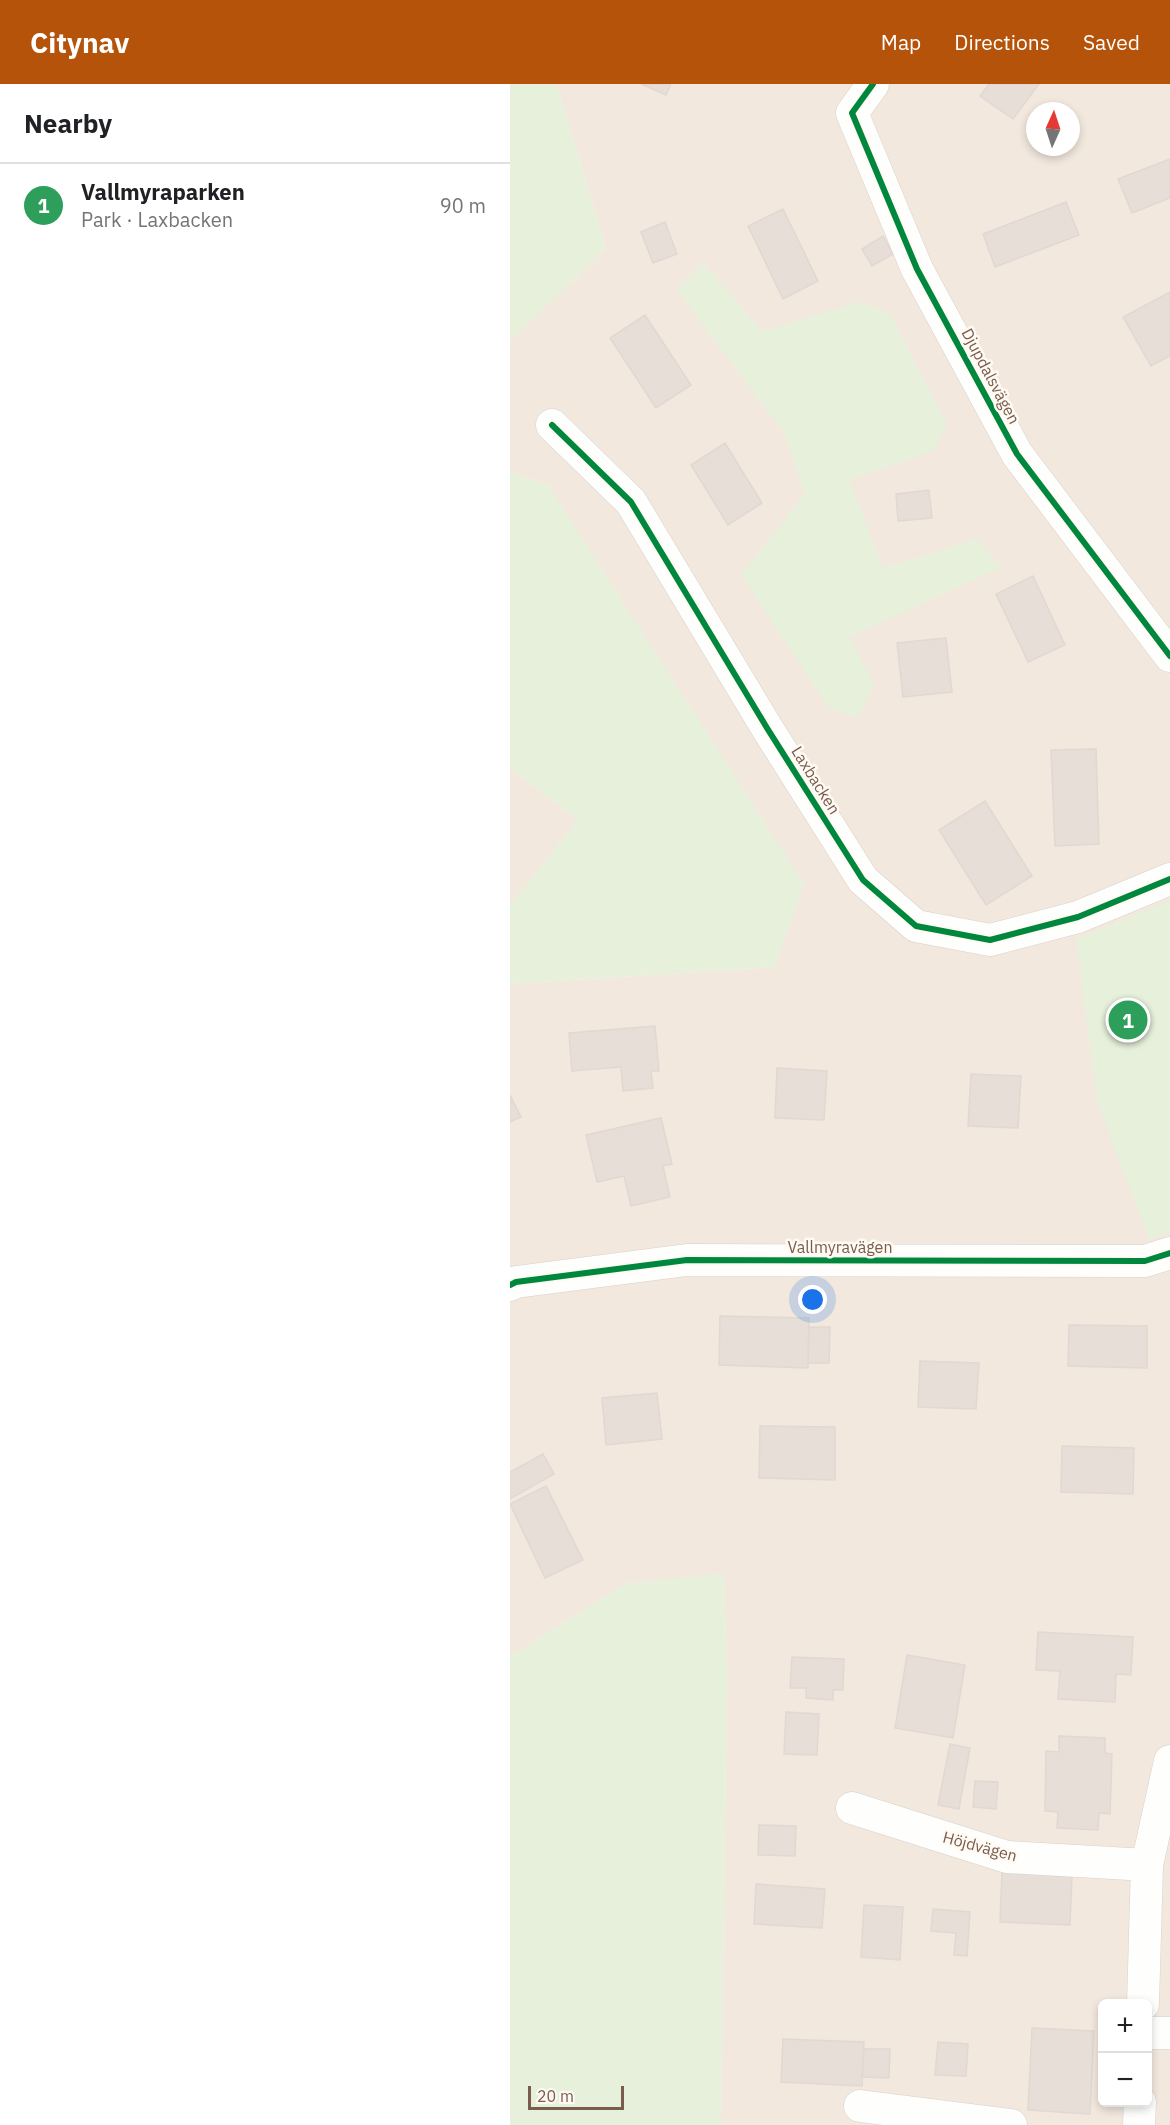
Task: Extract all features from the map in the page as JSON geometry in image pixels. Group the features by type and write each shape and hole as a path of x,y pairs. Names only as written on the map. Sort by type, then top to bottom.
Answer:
{"street":[{"name":"Djupdalsvägen","path":"873,84 852,113 917,269 1017,454 1170,656"},
{"name":"Laxbacken","path":"552,425 631,502 767,728 863,880 916,926 990,940 1078,916 1170,879"},
{"name":"Vallmyravägen","path":"512,1278 687,1260 1145,1261 1170,1253"},
{"path":"1143,1999 1147,1865 1170,1761"},
{"name":"Höjdvägen","path":"852,1808 1007,1857 1147,1865"},
{"path":"1152,2033 1170,2033"},
{"path":"860,2106 1011,2125"},
{"path":"1139,2125 1140,2107"}],"shaded area":[{"path":"556,84 1170,84 1170,2125 721,2125 727,1676 724,1574 625,1584 510,1657 510,984 775,967 548,485 510,472 510,341 606,248"},
{"path":"510,768 578,820 510,906"}],"green space":[{"path":"510,84 556,84 606,248 510,341"},
{"path":"704,263 762,331 862,302 891,315 947,426 933,451 849,480 883,568 977,539 1002,567 849,637 874,684 858,718 829,708 741,575 805,494 784,433 677,290"},
{"path":"510,472 548,485 804,884 775,967 510,984 510,906 578,820 510,768"},
{"path":"1170,901 1170,1232 1149,1240 1097,1101 1076,939"},
{"path":"724,1573 727,1676 721,2125 510,2125 510,1657 625,1584"}],"building":[{"path":"641,84 671,84 666,95"},
{"path":"989,84 1039,84 1013,119 980,96"},
{"path":"1170,159 1170,198 1132,213 1118,179"},
{"path":"1066,202 1079,235 995,267 983,234"},
{"path":"783,209 818,281 783,299 748,226"},
{"path":"665,222 677,254 653,263 641,232"},
{"path":"883,236 893,254 872,266 862,249"},
{"path":"1170,292 1170,356 1151,366 1123,317"},
{"path":"645,315 691,385 656,408 610,338"},
{"path":"725,443 762,503 728,525 691,465"},
{"path":"929,490 932,518 898,521 896,494"},
{"path":"1033,576 1065,645 1028,662 996,594"},
{"path":"946,638 952,692 903,697 897,643"},
{"path":"1096,749 1099,844 1055,846 1051,750"},
{"path":"985,801 1032,876 986,905 939,830"},
{"path":"655,1026 659,1071 651,1071 653,1088 623,1091 621,1067 572,1071 569,1033"},
{"path":"777,1068 827,1071 824,1120 775,1118"},
{"path":"971,1074 1021,1076 1018,1128 968,1126"},
{"path":"510,1095 521,1117 510,1122"},
{"path":"661,1118 672,1164 663,1166 670,1197 631,1206 624,1176 597,1182 586,1135"},
{"path":"720,1316 809,1318 808,1368 719,1365"},
{"path":"1069,1325 1147,1326 1147,1368 1068,1366"},
{"path":"809,1327 830,1327 829,1363 808,1363"},
{"path":"920,1361 979,1363 976,1409 918,1407"},
{"path":"657,1393 662,1439 606,1445 602,1398"},
{"path":"760,1426 835,1427 835,1480 759,1478"},
{"path":"1062,1446 1134,1448 1133,1494 1061,1492"},
{"path":"543,1454 554,1474 510,1499 510,1472"},
{"path":"546,1486 583,1560 545,1578 510,1504"},
{"path":"1038,1632 1133,1637 1131,1675 1116,1674 1115,1702 1058,1699 1060,1671 1036,1670"},
{"path":"907,1655 965,1665 953,1738 895,1728"},
{"path":"792,1657 844,1659 843,1690 833,1690 833,1700 806,1698 806,1688 790,1688"},
{"path":"786,1712 819,1714 817,1755 784,1754"},
{"path":"1059,1736 1105,1738 1105,1753 1112,1754 1110,1814 1099,1813 1098,1830 1057,1828 1058,1812 1045,1811 1046,1751 1059,1752"},
{"path":"950,1744 970,1748 959,1809 938,1805"},
{"path":"975,1781 998,1782 996,1809 973,1807"},
{"path":"759,1825 796,1826 795,1856 758,1855"},
{"path":"1002,1872 1072,1876 1070,1925 1000,1922"},
{"path":"756,1884 825,1889 822,1928 754,1924"},
{"path":"864,1905 903,1907 900,1960 861,1957"},
{"path":"933,1909 970,1912 967,1956 954,1955 956,1933 931,1931"},
{"path":"1032,2028 1094,2031 1090,2114 1028,2110"},
{"path":"783,2039 864,2042 862,2086 781,2082"},
{"path":"938,2042 968,2044 966,2076 935,2075"},
{"path":"864,2049 890,2049 889,2078 862,2077"}],"cycle path":[{"path":"873,84 852,113 917,269 1017,454 1170,656"},
{"path":"552,425 631,502 767,728 863,880 916,926 990,940 1078,917 1170,879"},
{"path":"510,1285 516,1282 687,1260 1145,1261 1170,1253"}],"place":[{"name":"Vallmyraparken","path":"1128,1020"}]}
